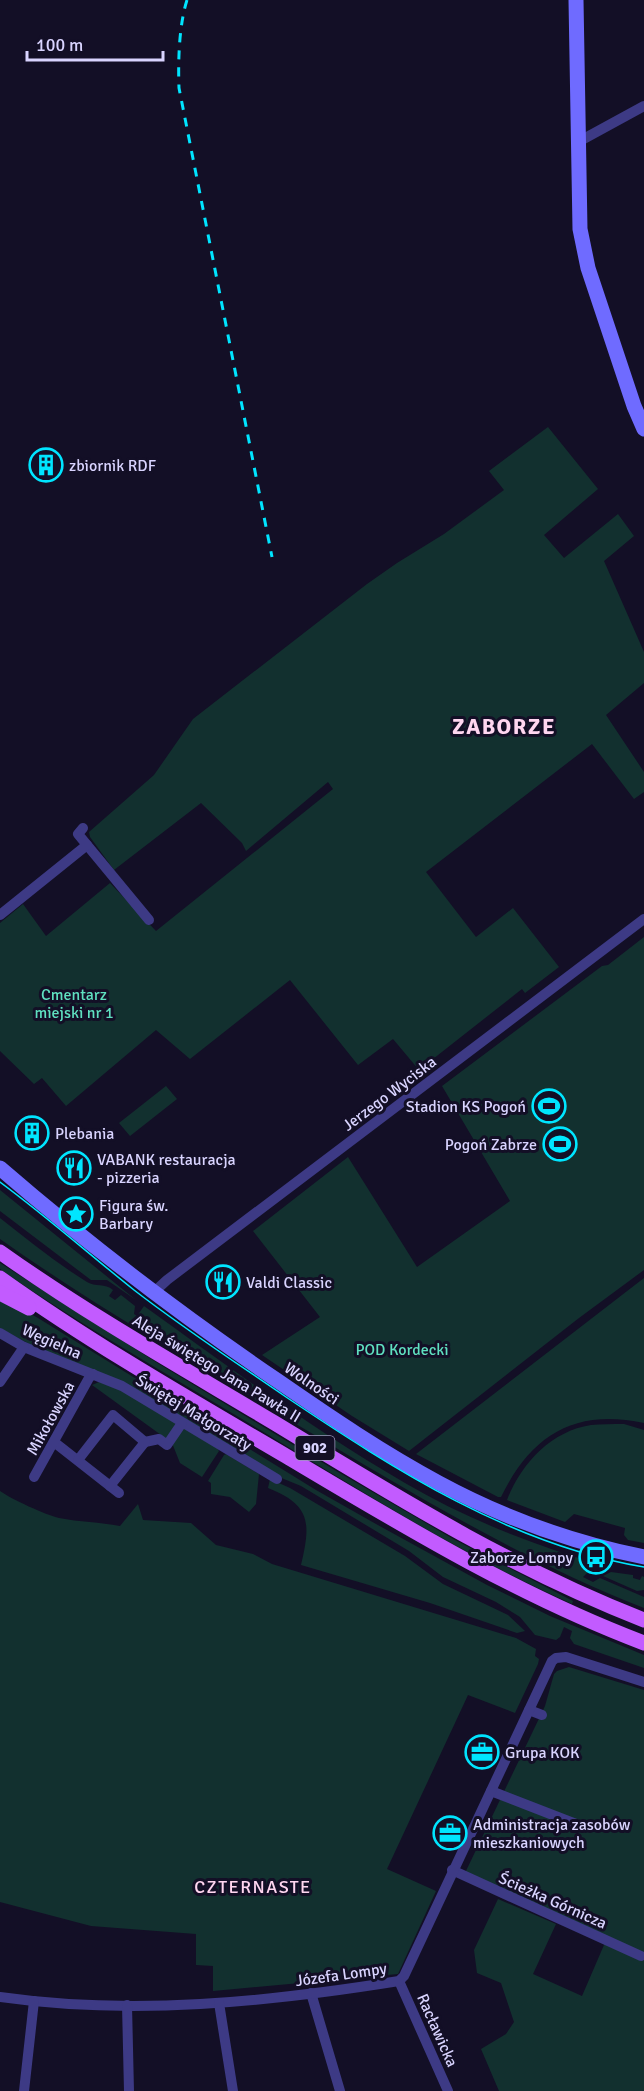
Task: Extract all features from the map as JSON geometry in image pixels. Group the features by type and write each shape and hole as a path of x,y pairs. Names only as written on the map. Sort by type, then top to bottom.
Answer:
{"main road":[{"name":"Aleja świętego Jana Pawła II","path":"0,1252 38,1279 123,1332 414,1508 537,1574 644,1620"},
{"name":"902","path":"0,1278 112,1351 408,1529 456,1556 564,1610 644,1643"},
{"path":"0,1293 112,1351"}],"street":[{"path":"576,0 580,229 588,268 644,429"},
{"path":"578,142 644,106"},
{"path":"82,828 78,834 149,921"},
{"path":"0,915 87,845"},
{"name":"Jerzego Wyciska","path":"153,1293 167,1280 644,919"},
{"name":"Wolności","path":"0,1168 93,1247 153,1293 345,1427 438,1483 475,1502 557,1533 644,1557"},
{"name":"Węgielna","path":"0,1333 24,1347 93,1374"},
{"path":"0,1382 24,1347"},
{"name":"Świętej Małgorzaty","path":"93,1374 122,1386 277,1479"},
{"name":"Mikołowska","path":"34,1476 93,1374"},
{"path":"78,1460 113,1415 145,1442"},
{"path":"110,1486 145,1442 159,1439 167,1445 182,1422"},
{"path":"54,1442 119,1493"},
{"name":"Józefa Lompy","path":"0,1998 127,2005 219,2003 399,1981 404,1976 548,1667 556,1658 566,1657 644,1682"},
{"path":"529,1710 542,1715"},
{"path":"490,1791 576,1824"},
{"name":"Ścieżka Górnicza","path":"452,1870 641,1956"},
{"name":"Racławicka","path":"399,1981 448,2091"},
{"path":"311,1993 340,2091"},
{"path":"24,2091 34,2001"},
{"path":"219,2003 232,2091"},
{"path":"127,2005 129,2091"}],"green space":[{"name":"Cmentarz miejski nr 1","path":"548,427 598,489 544,535 564,558 618,514 634,536 604,561 644,652 644,683 606,715 644,772 644,792 634,799 592,744 426,872 476,937 513,908 559,967 525,993 522,989 419,1070 393,1039 358,1065 290,980 190,1059 156,1030 66,1106 42,1078 34,1084 0,1051 0,923 23,904 46,936 110,883 156,931 333,789 328,782 246,851 242,843 201,803 114,870 90,837 89,832 154,775 193,719 367,584 444,534 504,490 489,471"},
{"name":"POD Kordecki","path":"644,937 644,1270 409,1451 352,1416 262,1355 320,1317 253,1231 348,1157 417,1267 510,1201 442,1086"},
{"path":"166,1086 177,1099 130,1136 119,1123"},
{"path":"0,1190 136,1300 107,1280 91,1280 0,1211"},
{"path":"0,1218 76,1275 90,1283 107,1286 113,1290 109,1296 115,1300 121,1295 135,1306 134,1314 137,1316 144,1306 305,1420 405,1483 455,1510 506,1532 559,1552 612,1568 588,1572 583,1577 593,1582 600,1578 644,1597 644,1608 553,1568 466,1523 183,1357 72,1288 0,1239"},
{"path":"0,1263 159,1364 338,1472 455,1540 573,1601 572,1604 488,1563 366,1494 60,1309 0,1269"},
{"path":"644,1278 644,1423 619,1419 597,1420 576,1423 558,1431 541,1442 526,1457 501,1497 416,1454"},
{"path":"0,1297 38,1318 316,1490 376,1524 487,1585 550,1616 644,1655 644,1668 574,1644 570,1638 572,1631 564,1627 560,1637 556,1640 535,1635 520,1617 496,1602 443,1577 409,1551 301,1486 279,1477 123,1384 29,1344 0,1328"},
{"path":"99,1382 121,1390 176,1423 168,1440 92,1385"},
{"path":"624,1424 644,1430 644,1543 628,1540 624,1535 625,1528 574,1514 565,1522 507,1500 529,1462 539,1451 563,1434 591,1425"},
{"path":"184,1428 219,1451 202,1477 180,1463 172,1443"},
{"path":"226,1454 259,1474 256,1504 249,1512 230,1497 211,1494 211,1483 208,1481"},
{"path":"270,1479 290,1488 405,1556 443,1584 508,1615 525,1631 517,1633 430,1603 301,1565 306,1538 304,1517 293,1501 268,1488"},
{"path":"0,1491 53,1516 120,1526 138,1504 143,1520 191,1523 216,1545 253,1554 272,1564 516,1638 536,1649 535,1656 539,1659 538,1664 515,1713 468,1695 387,1869 436,1891 398,1974 213,1991 213,1966 196,1965 196,1934 91,1926 0,1902"},
{"path":"611,1572 633,1575 633,1578 640,1580 642,1576 644,1577 644,1590 637,1591 603,1576"},
{"path":"569,1667 644,1690 644,2091 499,2091 481,2049 506,2034 514,2022 501,1983 477,1973 474,1950 498,1899 556,1924 533,1974 582,1996 607,1938 465,1873 545,1706 554,1674"}],"tram line":[{"path":"0,1182 171,1318 327,1424 412,1477 501,1523 595,1556 644,1567"}],"railway":[{"path":"187,0 182,20 179,88 272,557"}],"place":[{"name":"zbiornik RDF","path":"46,465"},
{"name":"Stadion KS Pogoń","path":"549,1106"},
{"name":"Plebania","path":"32,1133"},
{"name":"Pogoń Zabrze","path":"560,1144"},
{"name":"VABANK restauracja - pizzeria","path":"74,1168"},
{"name":"Figura św. Barbary","path":"76,1214"},
{"name":"Valdi Classic","path":"223,1282"},
{"name":"Zaborze Lompy","path":"596,1557"},
{"name":"Grupa KOK","path":"482,1752"},
{"name":"Administracja zasobów mieszkaniowych","path":"450,1833"}],"district":[{"name":"ZABORZE","path":"504,726"},
{"name":"CZTERNASTE","path":"253,1887"}]}
